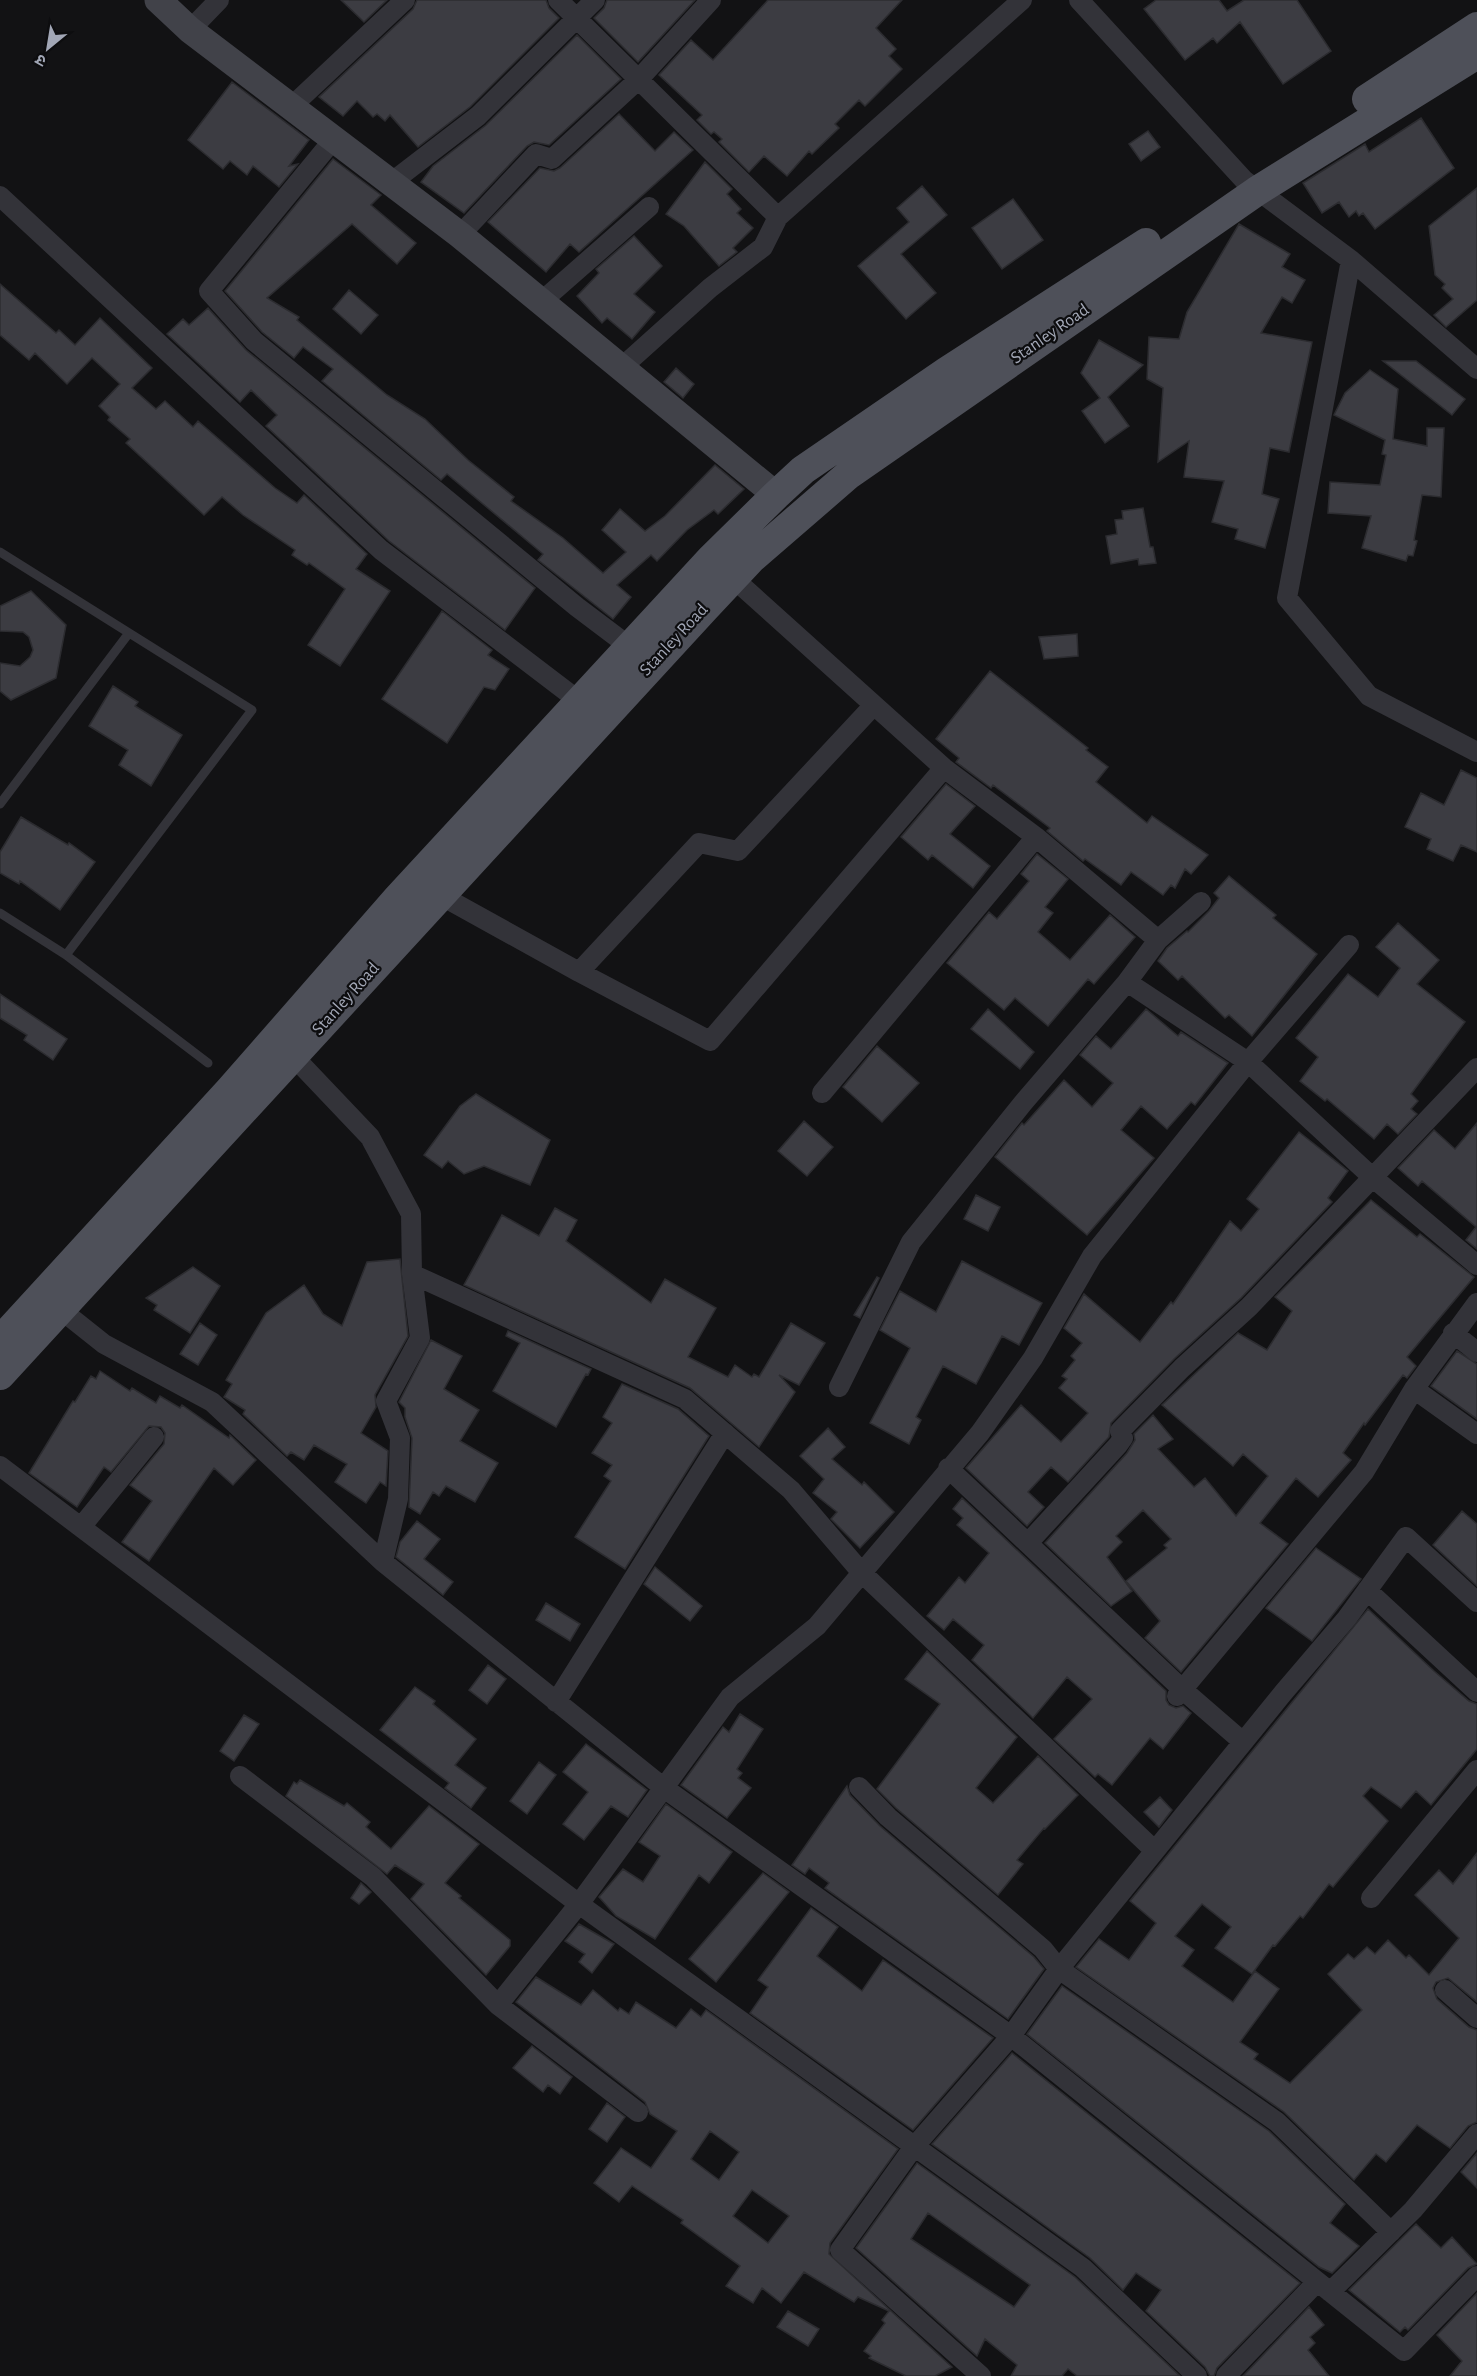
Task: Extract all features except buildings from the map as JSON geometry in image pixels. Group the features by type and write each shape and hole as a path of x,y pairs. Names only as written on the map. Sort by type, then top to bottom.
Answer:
{"main road":[{"name":"Stanley Road","path":"0,1341 230,1090 398,898 630,646 848,475 1250,186 1477,27"},
{"name":"Stanley Road","path":"0,1375 440,895 738,559 776,495 803,470 937,379 1250,186 1477,54"}],"street":[{"path":"158,0 190,30 460,235 776,495"},
{"path":"190,30 219,0"},
{"path":"292,106 405,0"},
{"path":"558,0 778,217"},
{"path":"392,182 478,116 577,20 594,0"},
{"path":"460,235 536,154 552,159 639,79 711,0"},
{"path":"621,368 710,288 763,247 778,217 1022,0"},
{"path":"1079,0 1250,186 1351,260 1477,369"},
{"path":"333,140 209,291 254,341 577,608 630,646"},
{"path":"0,196 381,550 579,701"},
{"path":"542,301 649,207"},
{"path":"1351,260 1287,598 1369,696 1477,752"},
{"path":"738,559 874,705 944,768 1036,837 1158,940"},
{"path":"579,972 699,843 738,851 874,705"},
{"path":"440,895 710,1041 944,768"},
{"path":"822,1093 1036,837"},
{"path":"839,1387 910,1242 1023,1102 1127,981 1158,940 1201,902"},
{"path":"498,2005 579,1904 730,1697 817,1626 948,1468 980,1433 1033,1358 1092,1256 1248,1062 1349,945"},
{"path":"1127,981 1248,1062 1371,1176 1477,1265"},
{"path":"293,1056 370,1137 411,1214 412,1274 420,1338 386,1401 400,1438 398,1499 383,1562"},
{"path":"1028,1543 1118,1445 1123,1438 1120,1431 1182,1368 1249,1307 1371,1176 1477,1068"},
{"path":"412,1274 685,1399 791,1490 862,1573 1155,1850"},
{"path":"1180,1693 1364,1472 1414,1389 1477,1303"},
{"path":"60,1309 104,1344 212,1402 383,1562 664,1788 1011,2036 1404,2351 1477,2276"},
{"path":"1453,1333 1477,1352"},
{"path":"1414,1389 1477,1434"},
{"path":"556,1702 725,1433"},
{"path":"81,1527 154,1437"},
{"path":"0,1466 579,1904 913,2148 1083,2268 1197,2376"},
{"path":"948,1468 1028,1543 1180,1693 1243,1742"},
{"path":"981,2376 840,2250 913,2148 1011,2036 1059,1969 1347,1618 1406,1537 1477,1602"},
{"path":"1367,1590 1477,1692"},
{"path":"1371,1898 1477,1770"},
{"path":"240,1776 373,1877 498,2005 638,2112"},
{"path":"859,1787 888,1817 1044,1949 1059,1969 1277,2122 1391,2232"},
{"path":"1445,1990 1477,2019"},
{"path":"1226,2376 1324,2287 1391,2232 1413,2210 1477,2134"}],"lane":[{"path":"0,552 252,710 66,955"},
{"path":"1,799 129,633"},
{"path":"0,913 66,955 208,1063"}]}
